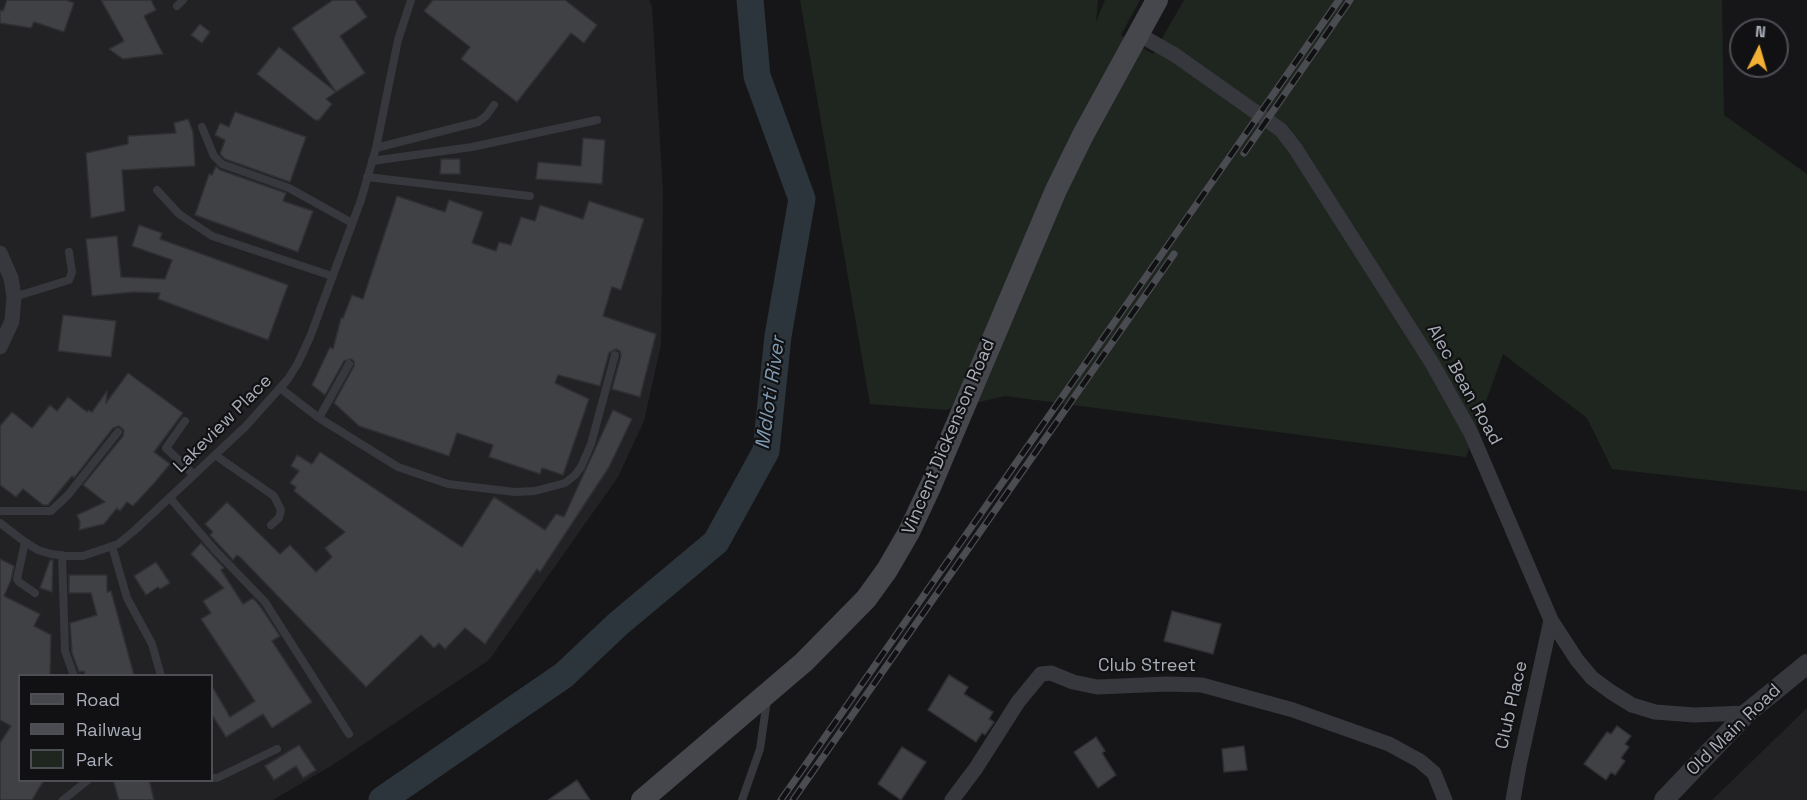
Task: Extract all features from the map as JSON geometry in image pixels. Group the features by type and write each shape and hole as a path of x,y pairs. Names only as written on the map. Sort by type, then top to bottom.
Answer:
{"main road":[{"name":"Vincent Dickenson Road","path":"642,800 768,693 836,631 866,599 887,570 909,532 1056,190 1083,135 1157,0"}],"street":[{"name":"Alec Bean Road","path":"1138,34 1175,55 1281,130 1295,148 1432,363 1471,433 1551,620 1577,660 1592,678 1611,693 1632,705 1655,712 1694,715 1747,713"},
{"path":"0,253 11,278 14,297 12,321 0,347"},
{"name":"Club Place","path":"1514,800 1519,766 1551,620"},
{"name":"Old Main Road","path":"1664,800 1747,713 1807,664"},
{"name":"Club Street","path":"952,800 976,768 1018,702 1041,674 1051,673 1073,682 1097,687 1202,685 1293,710 1389,744 1420,761 1434,773 1445,800"}],"lane":[{"name":"Lakeview Place","path":"0,523 38,550 62,555 83,556 112,546 134,531 170,498 246,426 280,388 298,363 310,337 368,177 398,40 411,0"},
{"path":"376,148 478,122 494,105"},
{"path":"372,161 472,147 597,120"},
{"path":"202,127 214,156 222,164 289,188 352,223"},
{"path":"368,177 530,196"},
{"path":"157,190 179,214 212,236 333,276"},
{"path":"14,297 69,280 72,272 69,252"},
{"path":"280,388 320,418 398,467 448,484 515,492 549,489 565,483 575,476 581,467 591,444 615,355"},
{"path":"320,418 349,364"},
{"path":"185,421 166,448 194,475"},
{"path":"0,511 51,512 68,495 118,432"},
{"path":"215,455 274,496 281,510 279,518 271,525"},
{"path":"170,498 214,549 265,602 349,734"},
{"path":"25,542 17,579 35,593"},
{"path":"112,546 127,598 152,644 161,674"},
{"path":"62,555 65,651 74,674"},
{"path":"742,800 760,749 768,693"},
{"path":"213,778 277,749"},
{"path":"63,800 86,782"}],"shaded area":[{"path":"0,0 649,0 652,6 663,193 661,345 644,421 618,477 489,660 331,766 273,800 0,800"},
{"path":"1807,708 1807,800 1712,800"}],"green space":[{"path":"800,0 1098,0 1096,22 1105,0 1140,0 1121,35 1153,54 1184,0 1722,0 1724,115 1807,174 1807,491 1612,469 1587,418 1503,354 1466,457 1005,396 945,410 870,404"}],"building":[{"path":"7,0 66,0 74,3 64,32 34,22 31,28 0,23 0,10 3,11"},
{"path":"101,0 151,0 156,10 144,16 163,54 123,59 109,49 124,41"},
{"path":"333,0 355,0 367,17 340,36 365,73 336,92 292,28"},
{"path":"433,0 565,0 597,25 584,43 571,33 517,102 461,59 470,47 424,11"},
{"path":"200,24 210,32 202,43 191,35"},
{"path":"279,47 336,92 326,99 332,104 319,120 315,120 257,74"},
{"path":"235,112 306,137 290,182 225,159 220,154 225,140 215,135 220,123 229,127"},
{"path":"188,119 193,132 195,166 122,170 125,211 91,218 86,153 128,144 128,136 176,133 174,123"},
{"path":"583,138 605,140 602,184 536,179 538,162 581,166"},
{"path":"441,159 460,159 460,174 440,174"},
{"path":"216,166 220,170 286,193 283,201 313,211 298,252 195,215 209,174 212,175"},
{"path":"397,196 445,212 449,200 483,212 472,243 496,251 499,242 511,245 521,217 535,221 540,205 583,219 589,201 644,219 621,290 612,287 603,316 656,334 640,397 612,389 621,356 620,351 616,349 609,353 600,386 558,375 555,383 589,399 563,475 542,468 540,474 489,457 493,445 457,433 449,456 359,426 334,403 354,366 354,361 351,359 344,361 325,395 312,385 330,347 333,349 341,318 343,318 352,295 363,299"},
{"path":"139,225 162,233 160,239 288,285 268,340 158,299 160,293 134,292 92,296 86,239 117,236 121,277 165,279 172,260 132,246"},
{"path":"63,315 116,321 111,357 58,351"},
{"path":"128,373 183,413 154,452 170,464 133,506 127,502 120,511 117,508 104,524 79,530 80,522 77,515 105,502 83,485 123,436 124,430 119,426 113,428 74,478 72,476 48,505 43,505 23,489 16,497 0,485 0,426 12,412 32,428 50,405 57,411 68,397 87,412 88,410 92,412 107,391 106,403"},
{"path":"613,410 632,419 609,467 540,572 537,569 485,644 465,628 445,649 439,643 434,648 421,635 366,687 241,558 237,555 233,560 210,535 213,532 205,524 227,502 280,554 290,545 316,572 332,557 325,548 345,532 294,491 296,487 290,483 299,471 291,466 297,455 312,464 320,452 462,547 494,497 545,530 556,514 564,517"},
{"path":"201,543 224,568 221,570 243,604 253,598 260,606 280,636 272,641 312,702 272,728 263,714 226,737 213,717 213,688 230,717 255,701 201,619 211,613 203,601 224,588 191,554"},
{"path":"0,559 14,566 4,596 40,614 34,626 51,635 50,674 18,674 18,782 43,782 32,800 0,800 0,743 11,726 0,720"},
{"path":"50,560 53,560 52,592 40,588"},
{"path":"156,562 170,583 146,595 134,576"},
{"path":"69,575 107,575 107,592 111,591 134,674 79,672 72,653 70,623 97,615 91,593 69,593"},
{"path":"1172,611 1221,624 1213,654 1164,641"},
{"path":"949,675 968,687 964,694 993,712 989,719 994,722 985,735 982,733 976,742 928,710"},
{"path":"1617,726 1631,736 1625,744 1629,747 1621,758 1625,761 1615,775 1611,772 1606,780 1584,764 1607,732 1611,734"},
{"path":"1096,737 1105,751 1102,753 1116,775 1098,788 1074,752"},
{"path":"299,745 316,770 303,778 296,766 274,780 265,766"},
{"path":"1244,746 1247,770 1224,772 1222,749"},
{"path":"902,747 926,762 901,800 878,784"},
{"path":"577,780 590,800 548,800"},
{"path":"114,782 150,782 154,800 119,800"}],"waterway":[{"name":"Mdloti River","path":"382,800 564,675 618,624 716,542 766,451 778,336 802,199 757,76 750,0"}],"railway":[{"path":"781,800 1339,0"},
{"path":"1244,153 1350,0"},
{"path":"793,800 1174,254"}]}
